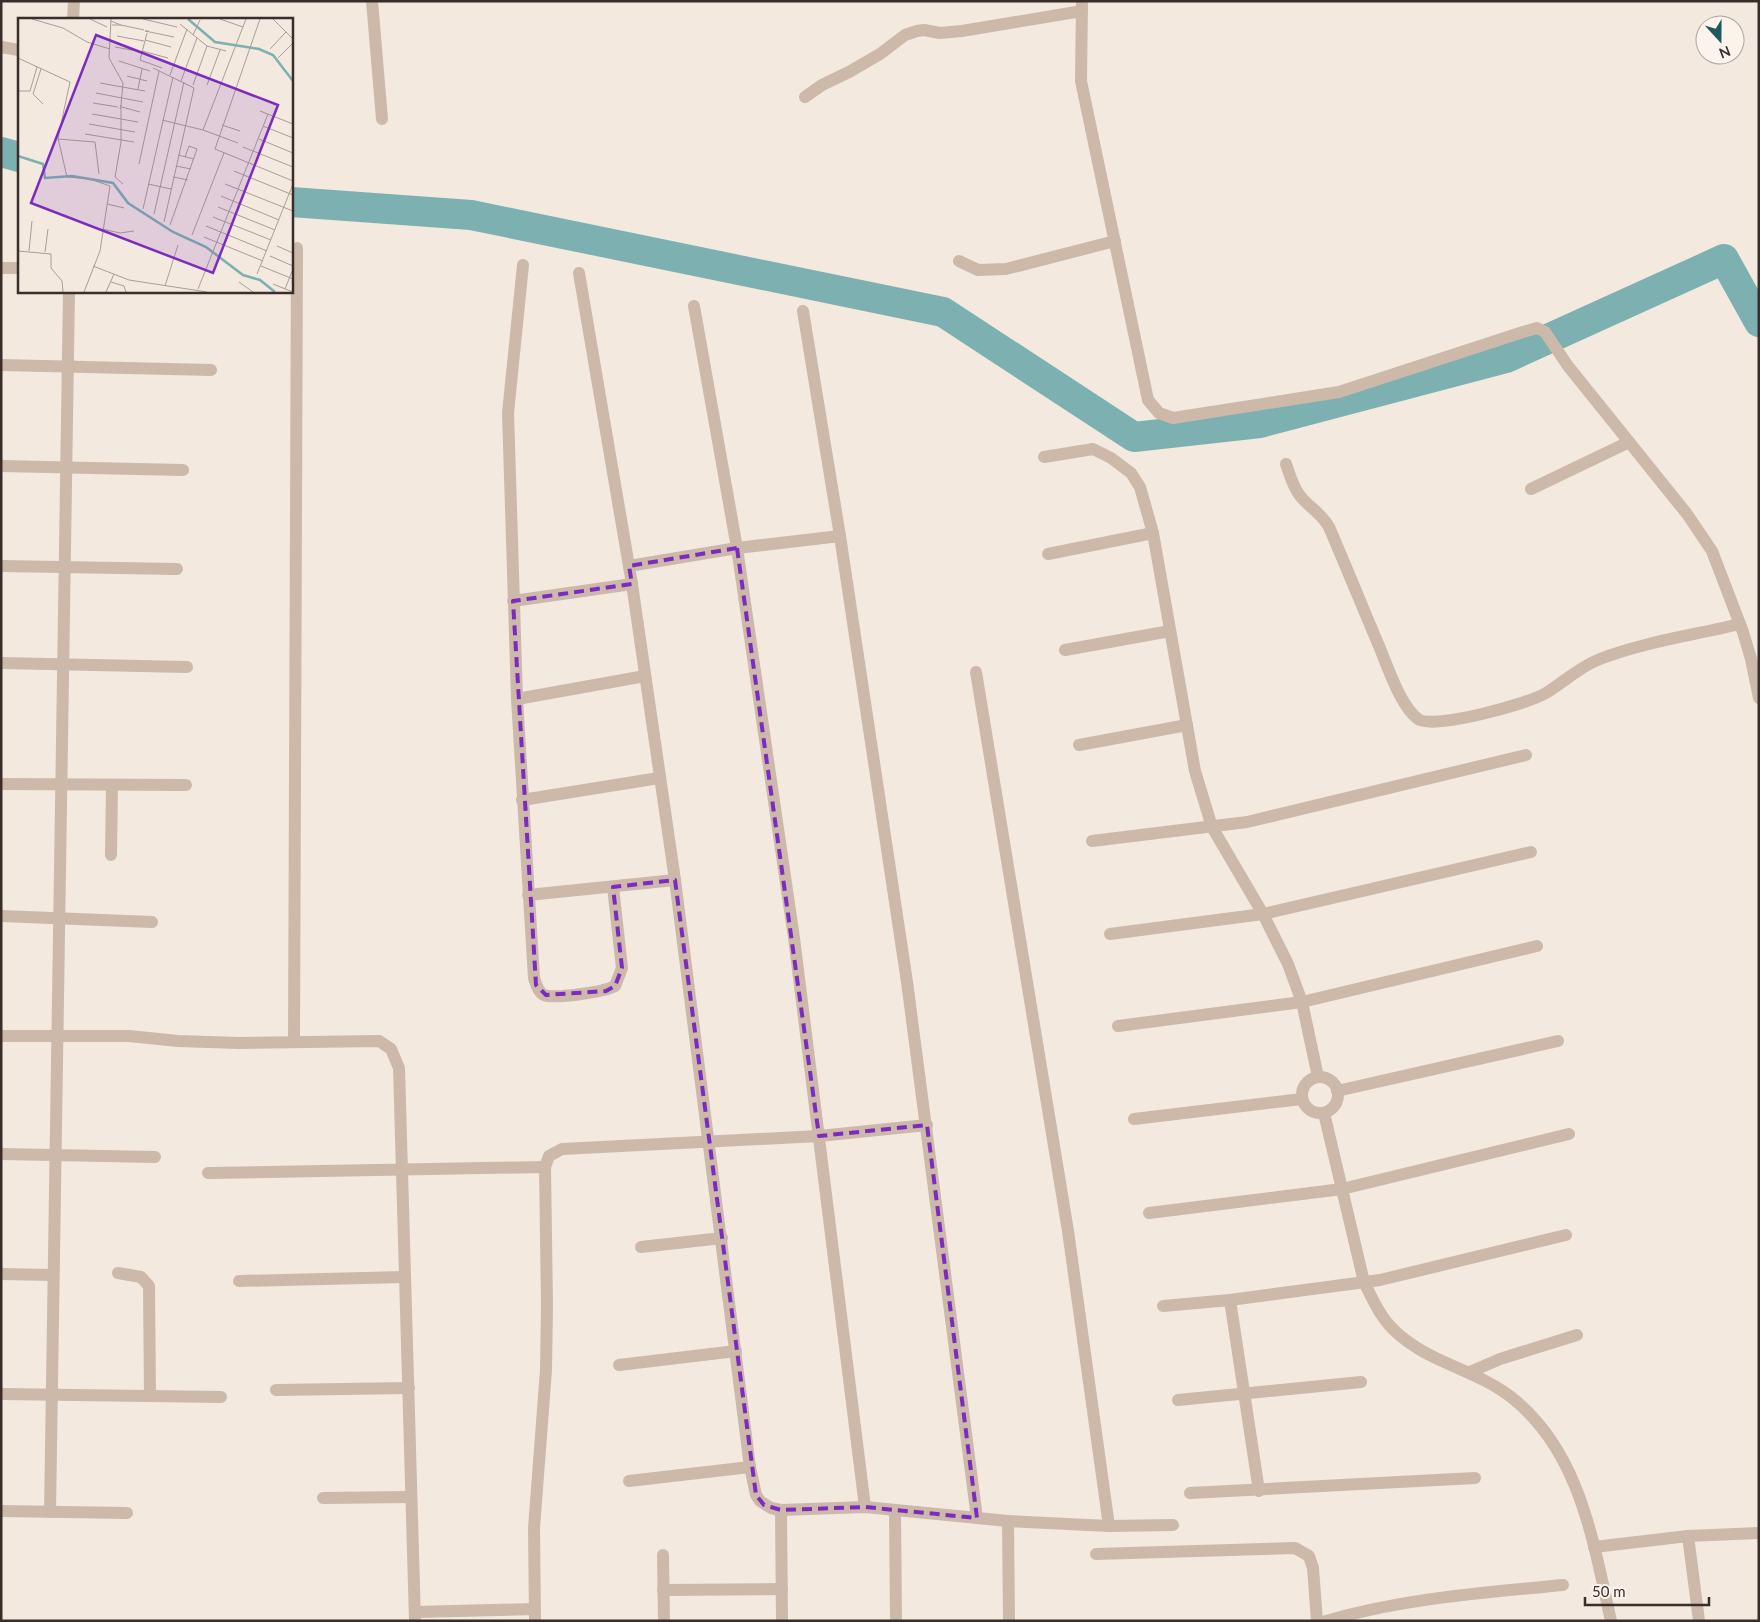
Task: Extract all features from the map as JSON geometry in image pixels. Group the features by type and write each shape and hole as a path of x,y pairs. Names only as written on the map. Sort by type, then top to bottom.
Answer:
{"street":[{"path":"73,18 74,1"},
{"path":"372,1 382,119"},
{"path":"805,97 822,85 880,54 905,35 916,31 924,30 940,33 962,31 1082,6 1081,81 1148,400 1159,413 1174,418 1339,392 1537,328 1545,332 1568,366 1687,514 1712,552 1740,624 1751,659 1759,698"},
{"path":"1,47 18,50"},
{"path":"960,261 978,270 1006,268 1115,241"},
{"path":"294,1041 297,248"},
{"path":"523,265 508,413 517,699 528,895 536,985 546,995 606,991 615,986 620,978 622,968 614,887"},
{"path":"1,268 18,268"},
{"path":"579,273 632,584 675,880 750,1467 756,1495 760,1501 771,1508 781,1510 865,1507 1008,1521 1109,1526 1173,1526"},
{"path":"50,1512 61,663 69,292"},
{"path":"694,306 737,548 794,938 865,1507"},
{"path":"802,312 840,536 927,1125 977,1518"},
{"path":"1,365 211,370"},
{"path":"1531,489 1628,442"},
{"path":"1044,457 1092,449 1111,458 1131,474 1140,487 1153,533 1199,789 1212,827 1263,914 1288,964 1302,1002 1318,1077"},
{"path":"1286,464 1292,483 1300,496 1323,517 1329,527 1392,676 1408,709 1423,722 1434,722 1493,712 1519,704 1546,693 1577,670 1600,659 1740,624"},
{"path":"1,466 182,470"},
{"path":"1048,554 1153,533"},
{"path":"629,566 737,548 840,536"},
{"path":"1,566 178,569"},
{"path":"514,601 632,584"},
{"path":"1065,650 1170,631"},
{"path":"1,662 187,667"},
{"path":"976,672 1068,1231 1109,1526"},
{"path":"517,699 645,676"},
{"path":"1079,745 1187,725"},
{"path":"1092,841 1247,822 1526,755"},
{"path":"522,800 659,778"},
{"path":"1,784 186,785"},
{"path":"111,855 112,785"},
{"path":"1110,934 1263,914 1531,852"},
{"path":"528,895 675,880"},
{"path":"1,916 152,922"},
{"path":"1118,1026 1302,1002 1537,946"},
{"path":"1,1036 128,1036 239,1043 294,1041 379,1042 391,1049 399,1068 404,1168 404,1277 415,1616 535,1615 534,1528 546,1370 545,1167 549,1156 562,1149 709,1144 819,1136 927,1125"},
{"path":"1337,1091 1558,1041"},
{"path":"1318,1077 1330,1080 1337,1091 1335,1105 1324,1113 1310,1110 1302,1099 1305,1085 1318,1077"},
{"path":"1134,1120 1302,1099"},
{"path":"1324,1113 1364,1282 1377,1307 1392,1329 1410,1344 1470,1372 1511,1397 1537,1422 1556,1447 1572,1473 1594,1547 1611,1621"},
{"path":"1149,1213 1342,1189 1569,1134"},
{"path":"1,1154 155,1157"},
{"path":"208,1172 545,1167"},
{"path":"1164,1306 1230,1300 1364,1282 1566,1235"},
{"path":"641,1247 722,1238"},
{"path":"118,1273 141,1277 149,1286 150,1396"},
{"path":"1,1274 53,1275"},
{"path":"239,1281 404,1277"},
{"path":"1230,1300 1259,1491"},
{"path":"1470,1372 1500,1359 1577,1335"},
{"path":"619,1365 736,1351"},
{"path":"1178,1400 1245,1395 1361,1382"},
{"path":"276,1390 408,1388"},
{"path":"1,1394 222,1397"},
{"path":"629,1480 750,1467"},
{"path":"1190,1493 1259,1491 1475,1478"},
{"path":"323,1498 410,1497"},
{"path":"781,1510 782,1621"},
{"path":"1,1511 127,1513"},
{"path":"895,1511 896,1621"},
{"path":"1008,1521 1009,1621"},
{"path":"1594,1547 1688,1536 1759,1534"},
{"path":"1688,1536 1699,1621"},
{"path":"1096,1554 1295,1548 1308,1556 1313,1568 1317,1621"},
{"path":"663,1556 664,1621"},
{"path":"1326,1621 1388,1605 1437,1597 1563,1585"},
{"path":"663,1590 782,1589"}],"highlighted area":[{"path":"737,548 819,1136 927,1125 977,1518 865,1507 781,1510 764,1505 756,1495 675,880 613,887 622,968 615,986 606,991 546,995 536,985 513,601 632,584 629,566"}],"waterway":[{"path":"1,152 18,157"},
{"path":"292,202 471,215 943,312 1134,437 1260,423 1506,358 1724,259 1759,322"}]}
